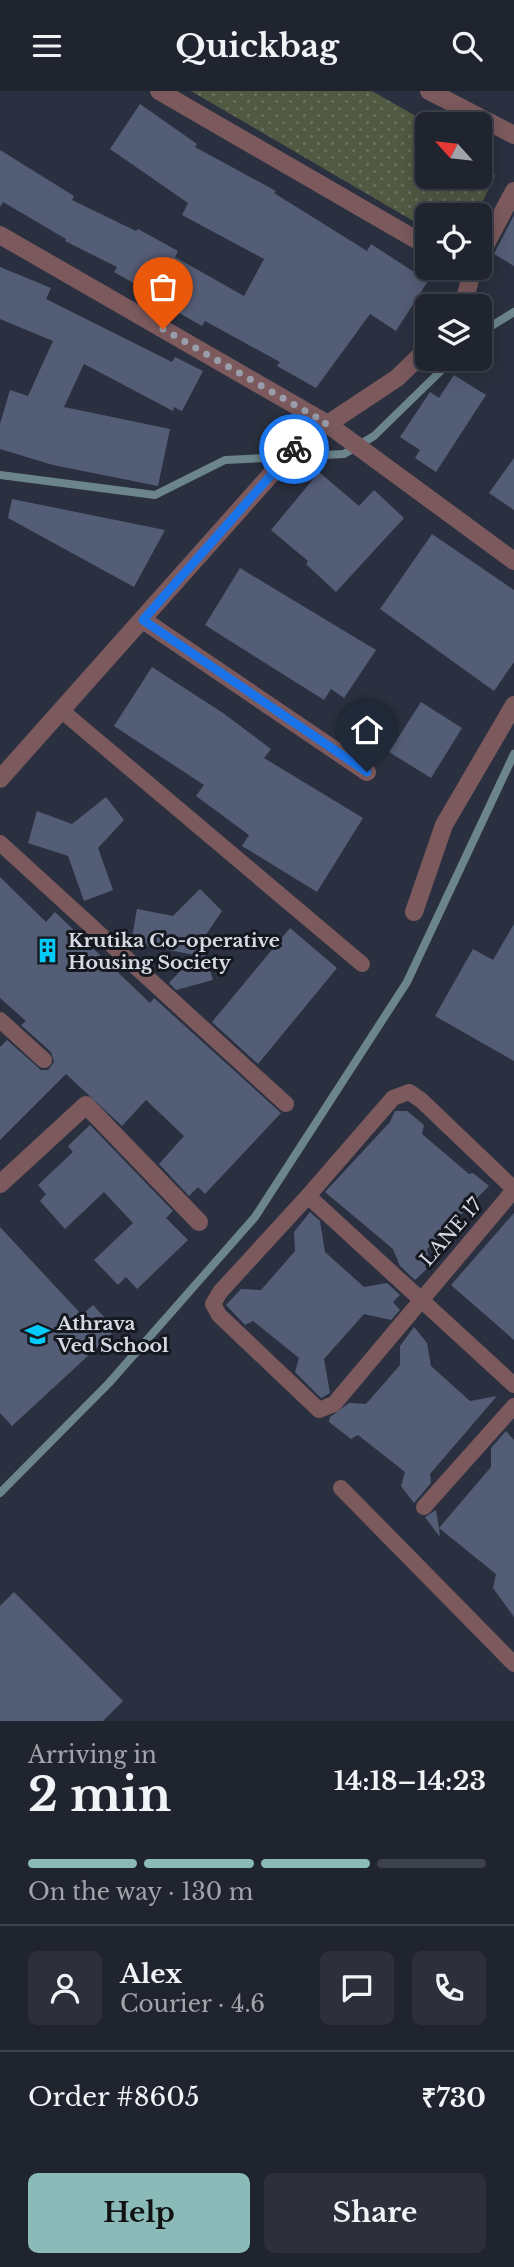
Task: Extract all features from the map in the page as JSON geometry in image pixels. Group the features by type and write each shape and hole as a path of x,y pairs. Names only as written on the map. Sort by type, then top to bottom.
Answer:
{"street":[{"path":"159,91 415,239"},
{"path":"429,91 514,135"},
{"path":"492,230 514,191"},
{"path":"0,235 326,423 514,561"},
{"path":"0,779 299,443 397,378 415,361"},
{"path":"143,620 367,772"},
{"path":"414,912 444,825 514,705"},
{"path":"0,1184 86,1105 199,1223"}],"lane":[{"path":"62,711 362,964"},
{"path":"0,843 286,1104"},
{"path":"0,1020 44,1060"},
{"path":"514,1190 421,1100 409,1092 393,1098 307,1196 514,1385"},
{"name":"LANE 17","path":"307,1196 220,1292 214,1304 219,1315 319,1410 334,1404 514,1190"},
{"path":"424,1507 514,1406"},
{"path":"341,1488 514,1664"}],"green space":[{"path":"191,91 372,91 415,115 415,189 489,189 482,203 415,203 415,222"}],"building":[{"path":"140,104 197,144 195,147 276,191 274,193 367,251 371,244 415,273 415,280 428,281 420,294 415,294 415,301 396,331 370,314 316,388 277,366 280,362 205,321 202,326 167,306 169,303 114,272 117,267 65,241 66,239 3,202 0,207 0,150 74,196 72,200 136,231 138,229 178,251 175,257 244,296 264,259 182,215 188,203 110,149"},
{"path":"514,215 514,266 494,254"},
{"path":"0,267 51,288 46,299 172,362 175,357 203,371 182,411 174,407 173,411 84,364 64,407 170,429 158,486 53,465 0,449 0,424 10,390 28,396 53,341 0,319"},
{"path":"454,375 486,395 436,472 415,458 420,450 400,437 430,392 439,398"},
{"path":"514,458 514,510 489,493"},
{"path":"319,472 359,506 374,490 404,518 336,592 306,564 308,561 271,530"},
{"path":"12,499 165,530 134,587 8,518"},
{"path":"432,534 514,590 514,662 494,691 380,609"},
{"path":"240,568 376,650 344,698 331,689 324,700 205,625"},
{"path":"152,667 223,713 271,749 264,758 363,818 317,892 242,846 249,835 196,796 204,785 114,726"},
{"path":"421,702 462,728 431,778 389,752"},
{"path":"106,797 124,820 98,848 113,890 84,901 68,856 28,843 37,811 72,824"},
{"path":"0,877 46,922 55,912 150,1003 154,998 281,1113 205,1194 198,1187 189,1196 159,1164 184,1136 146,1100 122,1126 66,1074 0,1140 0,1047 7,1040 41,1070 48,1070 54,1062 51,1052 21,1025 26,1021 0,998"},
{"path":"200,889 222,911 201,942 213,980 176,990 169,983 195,955 131,943 137,909 173,916"},
{"path":"514,924 514,1061 435,1016 473,949 493,960"},
{"path":"290,928 337,968 258,1064 212,1022"},
{"path":"395,1111 407,1111 424,1125 422,1134 469,1174 473,1173 489,1186 427,1249 430,1266 415,1280 400,1266 393,1249 325,1192 390,1122"},
{"path":"90,1125 173,1211 166,1218 188,1240 137,1289 126,1277 118,1285 94,1260 133,1223 104,1192 65,1229 40,1201 46,1194 38,1185 73,1152 68,1146"},
{"path":"310,1212 320,1221 325,1252 364,1287 387,1283 400,1295 393,1302 400,1310 391,1320 364,1314 324,1359 330,1393 321,1398 295,1372 299,1358 253,1321 245,1325 226,1305 241,1289 261,1290 295,1251 294,1232"},
{"path":"514,1213 514,1340 451,1285"},
{"name":"Athrava Ved School","path":"0,1227 82,1315 93,1305 116,1330 12,1426 0,1413"},
{"path":"414,1327 427,1343 431,1366 470,1401 497,1396 430,1474 431,1483 414,1503 401,1486 405,1472 358,1435 351,1439 329,1422 330,1417 349,1403 366,1404 400,1365 400,1346"},
{"path":"506,1431 514,1440 514,1617 493,1588 496,1574 439,1528 491,1467 491,1448"},
{"path":"436,1510 440,1537 425,1517"},
{"path":"14,1592 123,1701 103,1721 0,1721 0,1606"}],"waterway":[{"path":"492,326 514,312"},
{"path":"0,475 155,495 225,460 344,454 374,436 441,371"},
{"path":"0,1493 109,1383 255,1217 407,982 514,754"}],"way so far":[{"path":"163,329 326,423 294,449"}],"place":[{"name":"Krutika Co-operative Housing Society","path":"48,951"},
{"name":"Athrava Ved School","path":"37,1334"}],"route":[{"path":"294,449 143,620 367,772"}]}
